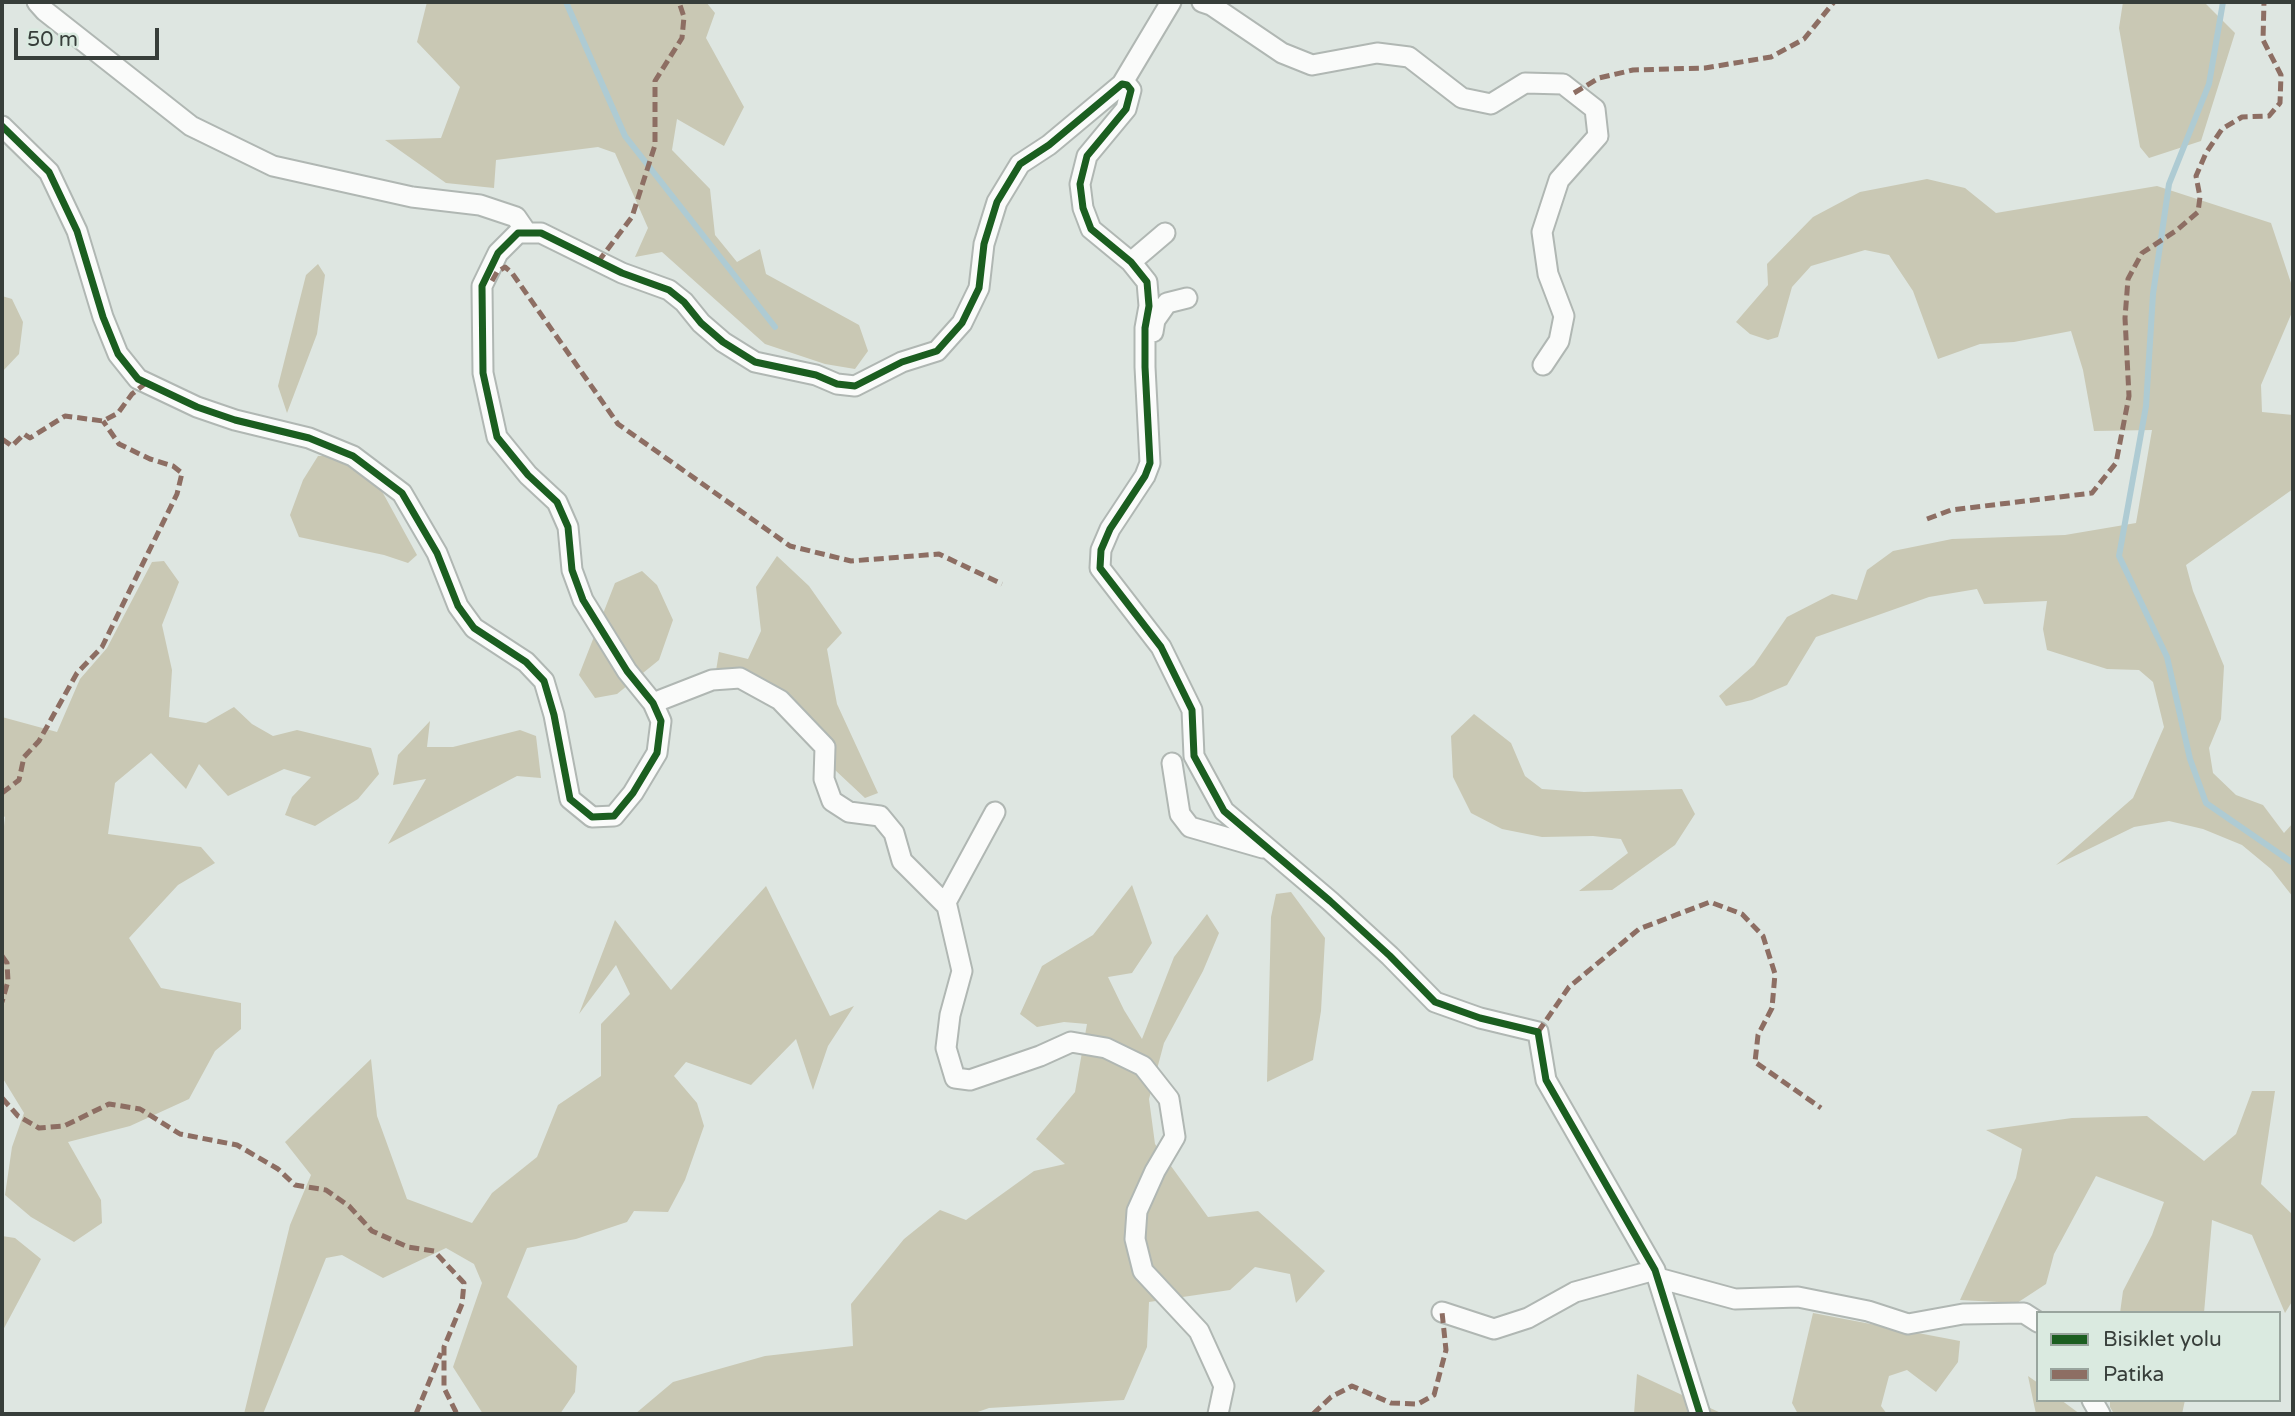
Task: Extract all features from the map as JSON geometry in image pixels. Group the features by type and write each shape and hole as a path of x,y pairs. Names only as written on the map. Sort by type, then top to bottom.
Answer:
{"street":[{"path":"37,2 191,126 273,166 412,197 480,205 516,218 527,233"},
{"path":"2,126 49,172 77,231 103,317 118,354 138,379 197,407 309,438 353,456 402,493 437,554 458,606 474,628 526,662 544,681 554,715 570,799 592,817 614,816 633,793 657,753 661,721 653,703 627,671 583,600 572,570 568,527 557,502 528,475 497,437 482,373 482,286 498,253 518,233 541,233 622,274 669,290 723,342 755,362 816,375 837,384 855,386 902,362 937,351 962,323 979,288 984,244 997,202 1020,164 1069,129 1122,84 1171,2"},
{"path":"1202,2 1211,5 1282,53 1312,65 1377,53 1409,57 1462,98 1491,104 1525,83 1563,85 1595,109 1598,136 1559,180 1542,232 1548,274 1564,316 1559,341 1543,365"},
{"path":"1122,84 1131,90 1126,109 1087,156 1080,184 1083,208 1091,229 1131,262 1147,282 1149,306 1144,328 1150,463 1145,476 1110,528 1101,550 1100,568 1161,647 1192,710 1194,756 1224,811 1330,901 1435,1002 1480,1018 1538,1032 1546,1080 1656,1274 1700,1414"},
{"path":"1131,262 1165,233"},
{"path":"1145,368 1156,320 1167,303 1187,299"},
{"path":"653,703 712,680 740,678 780,700 825,747 824,779 832,801 849,812 880,816 894,833 902,861 946,904 962,971 950,1014 946,1048 954,1078 970,1080 1040,1056 1071,1042 1106,1048 1143,1066 1169,1099 1175,1137 1155,1171 1137,1211 1135,1239 1143,1271 1199,1331 1224,1386 1218,1414"},
{"path":"1172,762 1180,814 1190,827 1270,850"},
{"path":"946,904 995,812"},
{"path":"1441,1312 1494,1329 1528,1318 1575,1292 1656,1274 1735,1299 1798,1297 1868,1311 1908,1324 1963,1314 2024,1313 2036,1321"}],"green space":[{"path":"427,2 706,2 715,13 706,38 744,107 724,146 677,119 672,150 710,189 715,235 737,262 760,249 766,274 859,325 868,351 855,369 825,364 765,344 662,252 635,257 648,228 615,153 598,147 496,160 494,188 446,183 385,140 441,138 460,87 417,42"},
{"path":"2123,2 2204,2 2235,33 2201,141 2149,158 2140,147 2119,28"},
{"path":"1927,179 1965,188 1996,213 2157,186 2271,223 2293,289 2293,310 2261,385 2262,412 2293,415 2293,489 2186,565 2193,591 2224,666 2221,719 2209,748 2213,773 2236,795 2263,805 2284,833 2293,823 2293,897 2271,869 2242,845 2203,829 2169,821 2134,827 2056,865 2133,798 2164,727 2153,682 2139,670 2107,669 2047,650 2043,629 2047,601 1984,604 1977,589 1929,597 1816,637 1787,685 1752,700 1726,706 1719,696 1754,665 1787,617 1832,594 1857,600 1867,570 1893,551 1952,539 2065,535 2136,523 2152,430 2094,431 2083,370 2071,331 2014,342 1980,344 1938,359 1913,291 1889,255 1865,250 1811,266 1792,287 1778,337 1768,340 1750,334 1736,322 1768,285 1767,264 1813,217 1860,192"},
{"path":"318,264 325,275 317,334 287,413 278,386 306,275"},
{"path":"2,296 12,299 23,322 19,354 2,372"},
{"path":"318,456 333,456 378,484 417,555 408,563 384,555 299,537 290,515 303,480"},
{"path":"777,556 809,586 842,633 827,649 837,704 878,793 865,798 835,770 834,741 781,692 716,671 719,652 748,659 761,631 756,587"},
{"path":"164,561 179,582 162,625 172,670 169,717 206,723 234,707 252,724 273,736 297,730 371,748 379,774 358,799 315,826 285,815 292,797 311,777 284,769 228,796 199,764 186,789 151,753 115,783 108,834 201,847 215,863 178,885 129,938 161,988 241,1003 241,1029 215,1051 189,1099 130,1126 68,1142 101,1200 102,1223 74,1242 31,1217 5,1195 12,1147 24,1113 2,1077 2,844 5,817 2,815 2,717 57,732 80,679 107,648 152,562"},
{"path":"642,571 657,585 673,620 659,660 617,694 595,698 579,675 615,583"},
{"path":"1474,714 1511,743 1525,776 1542,789 1584,792 1682,789 1695,814 1675,845 1612,890 1579,891 1628,853 1621,839 1593,836 1542,837 1502,829 1471,813 1453,777 1451,736"},
{"path":"430,721 427,747 453,747 520,730 536,736 541,778 517,776 388,844 426,779 393,785 398,755"},
{"path":"1132,885 1152,943 1132,973 1108,977 1142,1039 1174,957 1207,914 1219,933 1203,971 1164,1043 1149,1099 1155,1144 1208,1217 1258,1211 1325,1271 1296,1303 1290,1274 1255,1267 1230,1290 1149,1302 1147,1347 1124,1400 989,1408 972,1414 635,1414 673,1382 765,1356 853,1346 851,1304 904,1239 940,1210 966,1220 1034,1171 1065,1164 1036,1139 1075,1092 1087,1024 1064,1022 1037,1027 1020,1014 1042,966 1093,935"},
{"path":"766,886 830,1016 854,1006 828,1046 813,1090 796,1039 751,1085 686,1062 674,1076 697,1103 704,1126 685,1180 668,1212 634,1211 627,1222 576,1239 527,1248 507,1297 577,1366 575,1392 560,1414 483,1414 453,1367 482,1283 474,1264 446,1248 383,1278 342,1255 326,1258 263,1414 244,1414 290,1225 311,1175 285,1142 371,1059 377,1116 407,1199 472,1223 492,1193 537,1157 558,1105 601,1076 601,1024 630,994 616,965 579,1014 615,920 671,990"},
{"path":"1291,892 1325,938 1321,1011 1313,1060 1267,1082 1271,917 1276,894"},
{"path":"2252,1091 2275,1091 2261,1184 2293,1215 2293,1300 2285,1313 2252,1235 2212,1220 2204,1311 2120,1311 2123,1291 2152,1235 2164,1202 2096,1176 2054,1254 2046,1284 2017,1303 1960,1300 2016,1178 2022,1149 1986,1130 2072,1118 2147,1116 2204,1161 2236,1134"},
{"path":"2,1236 15,1238 41,1259 2,1332"},
{"path":"1813,1313 1960,1341 1958,1362 1936,1392 1907,1370 1889,1376 1881,1406 1887,1414 1798,1414 1792,1403"},
{"path":"1637,1374 1723,1414 1634,1414"},
{"path":"2028,1376 2036,1382 2036,1402 2064,1402 2080,1414 2036,1414"},
{"path":"2110,1402 2185,1402 2182,1414 2114,1414"}],"waterway":[{"path":"566,2 625,136 775,327"},
{"path":"2223,2 2209,84 2169,184 2153,294 2146,406 2119,556 2167,657 2190,759 2206,803 2293,863"}],"marked path":[{"path":"598,262 632,217 655,145 655,81 682,38 684,17 679,2"},
{"path":"1574,93 1599,78 1633,70 1705,68 1771,57 1804,39 1834,2"},
{"path":"1927,519 1951,510 2092,493 2116,463 2129,396 2125,318 2128,279 2142,253 2177,230 2198,212 2200,197 2196,176 2206,153 2222,129 2242,117 2269,116 2280,103 2281,75 2263,40 2264,2"},
{"path":"492,281 497,272 505,267 512,273 618,424 790,546 851,561 939,554 1002,584"},
{"path":"2,439 12,446 24,434 30,438 65,416 103,421 118,413 132,394 146,383"},
{"path":"2,793 19,780 24,757 39,741 77,673 102,647 177,494 182,473 173,466 150,459 119,444 103,421"},
{"path":"1538,1032 1569,987 1639,929 1710,902 1742,914 1763,936 1775,974 1772,1008 1758,1035 1755,1062 1821,1108"},
{"path":"2,956 7,963 8,981 2,1002"},
{"path":"2,1098 18,1116 39,1128 64,1126 109,1104 140,1109 180,1134 237,1145 278,1169 295,1185 326,1190 349,1206 372,1231 408,1247 434,1251 464,1283 462,1304 444,1347 444,1388 457,1414"},
{"path":"1313,1414 1331,1397 1352,1386 1391,1403 1418,1404 1434,1395 1446,1350 1442,1312"},
{"path":"416,1414 441,1353"}],"cycle path":[{"path":"2,126 49,172 77,231 103,317 118,354 138,379 197,407 235,420 309,438 353,456 402,493 437,553 458,606 474,628 526,662 544,681 554,715 570,799 592,817 614,816 633,793 657,753 661,721 653,703 627,671 583,600 572,570 568,527 557,502 528,475 497,437 483,373 482,286 498,253 518,233 541,233 622,273 669,290 723,342 755,362 816,375 837,384 855,386 902,362 937,351 962,323 979,288 984,244 997,202 1020,164 1049,145 1122,84 1127,85 1131,90 1126,109 1087,156 1080,184 1083,208 1091,229 1131,262 1147,282 1149,306 1145,328 1145,367 1150,463 1145,476 1110,529 1101,550 1100,568 1161,647 1192,710 1194,756 1224,811 1330,901 1435,1002 1480,1018 1538,1032 1546,1080 1655,1270 1700,1414"}]}
